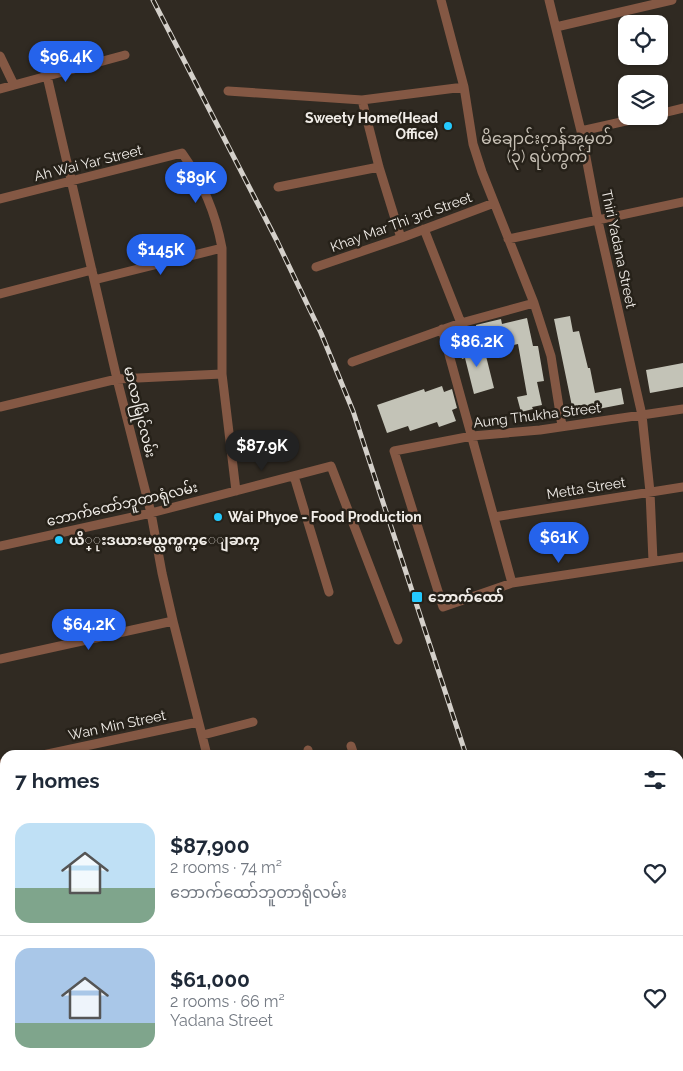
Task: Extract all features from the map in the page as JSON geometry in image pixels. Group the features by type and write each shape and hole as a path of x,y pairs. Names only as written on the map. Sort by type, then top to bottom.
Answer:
{"street":[{"path":"441,0 464,87 473,144 494,203 534,303 551,356 562,426"},
{"name":"Thiri Yadana Street","path":"549,0 581,131 598,221 642,416 650,492 653,561"},
{"path":"556,27 672,0"},
{"path":"0,89 125,55"},
{"path":"0,56 14,85"},
{"name":"မာလာမြိုင်လမ်း","path":"48,76 70,181 116,379 151,513 173,621 206,750"},
{"path":"228,92 362,100 464,87"},
{"path":"362,100 378,167 401,238"},
{"path":"668,112 683,108"},
{"path":"581,131 618,123"},
{"name":"Ah Wai Yar Street","path":"0,199 182,154 210,203 219,230 222,248"},
{"path":"278,187 378,167"},
{"path":"508,239 683,202"},
{"name":"Khay Mar Thi 3rd Street","path":"316,267 494,203"},
{"path":"424,229 460,323"},
{"path":"94,280 222,248 222,374 236,491"},
{"path":"0,294 92,270"},
{"path":"352,362 460,323 534,303"},
{"path":"442,330 512,583 683,557"},
{"path":"0,406 116,379 222,374"},
{"name":"Aung Thukha Street","path":"512,583 443,606 394,451 472,436 642,416 683,409"},
{"name":"ဘောက်ထော်ဘူတာရုံလမ်း","path":"0,546 151,513 331,466 398,640"},
{"path":"294,476 329,592"},
{"name":"Metta Street","path":"494,516 683,488"},
{"path":"0,659 173,621"},
{"name":"Wan Min Street","path":"66,750 198,722"},
{"path":"202,735 253,722"}],"building":[{"path":"570,316 573,332 579,331 595,393 621,388 624,404 598,409 598,412 574,416 554,319"},
{"path":"527,318 533,346 538,346 544,381 537,382 542,405 521,412 517,397 527,395 518,344 509,346 507,334 478,339 476,325 501,319 502,324"},
{"path":"476,342 480,357 486,356 494,388 474,394 465,358 462,359 458,346"},
{"path":"683,363 683,387 650,393 646,370"},
{"path":"442,386 444,392 452,389 457,408 452,410 456,421 439,427 437,422 410,431 408,426 387,433 377,405 424,389 425,392"}],"railway":[{"path":"153,0 277,241 321,333 353,411 464,750"}],"place":[{"name":"Sweety Home(Head Office)","path":"448,126"},
{"name":"Wai Phyoe - Food Production","path":"218,517"},
{"name":"ယိ္ုးဒယားမယ္လက္ဖက္ေျခာက္","path":"59,540"},
{"name":"ဘောက်ထော်","path":"417,597"}],"district":[{"name":"မိချောင်းကန်အမှတ် (၃) ရပ်ကွက်","path":"547,147"}]}
